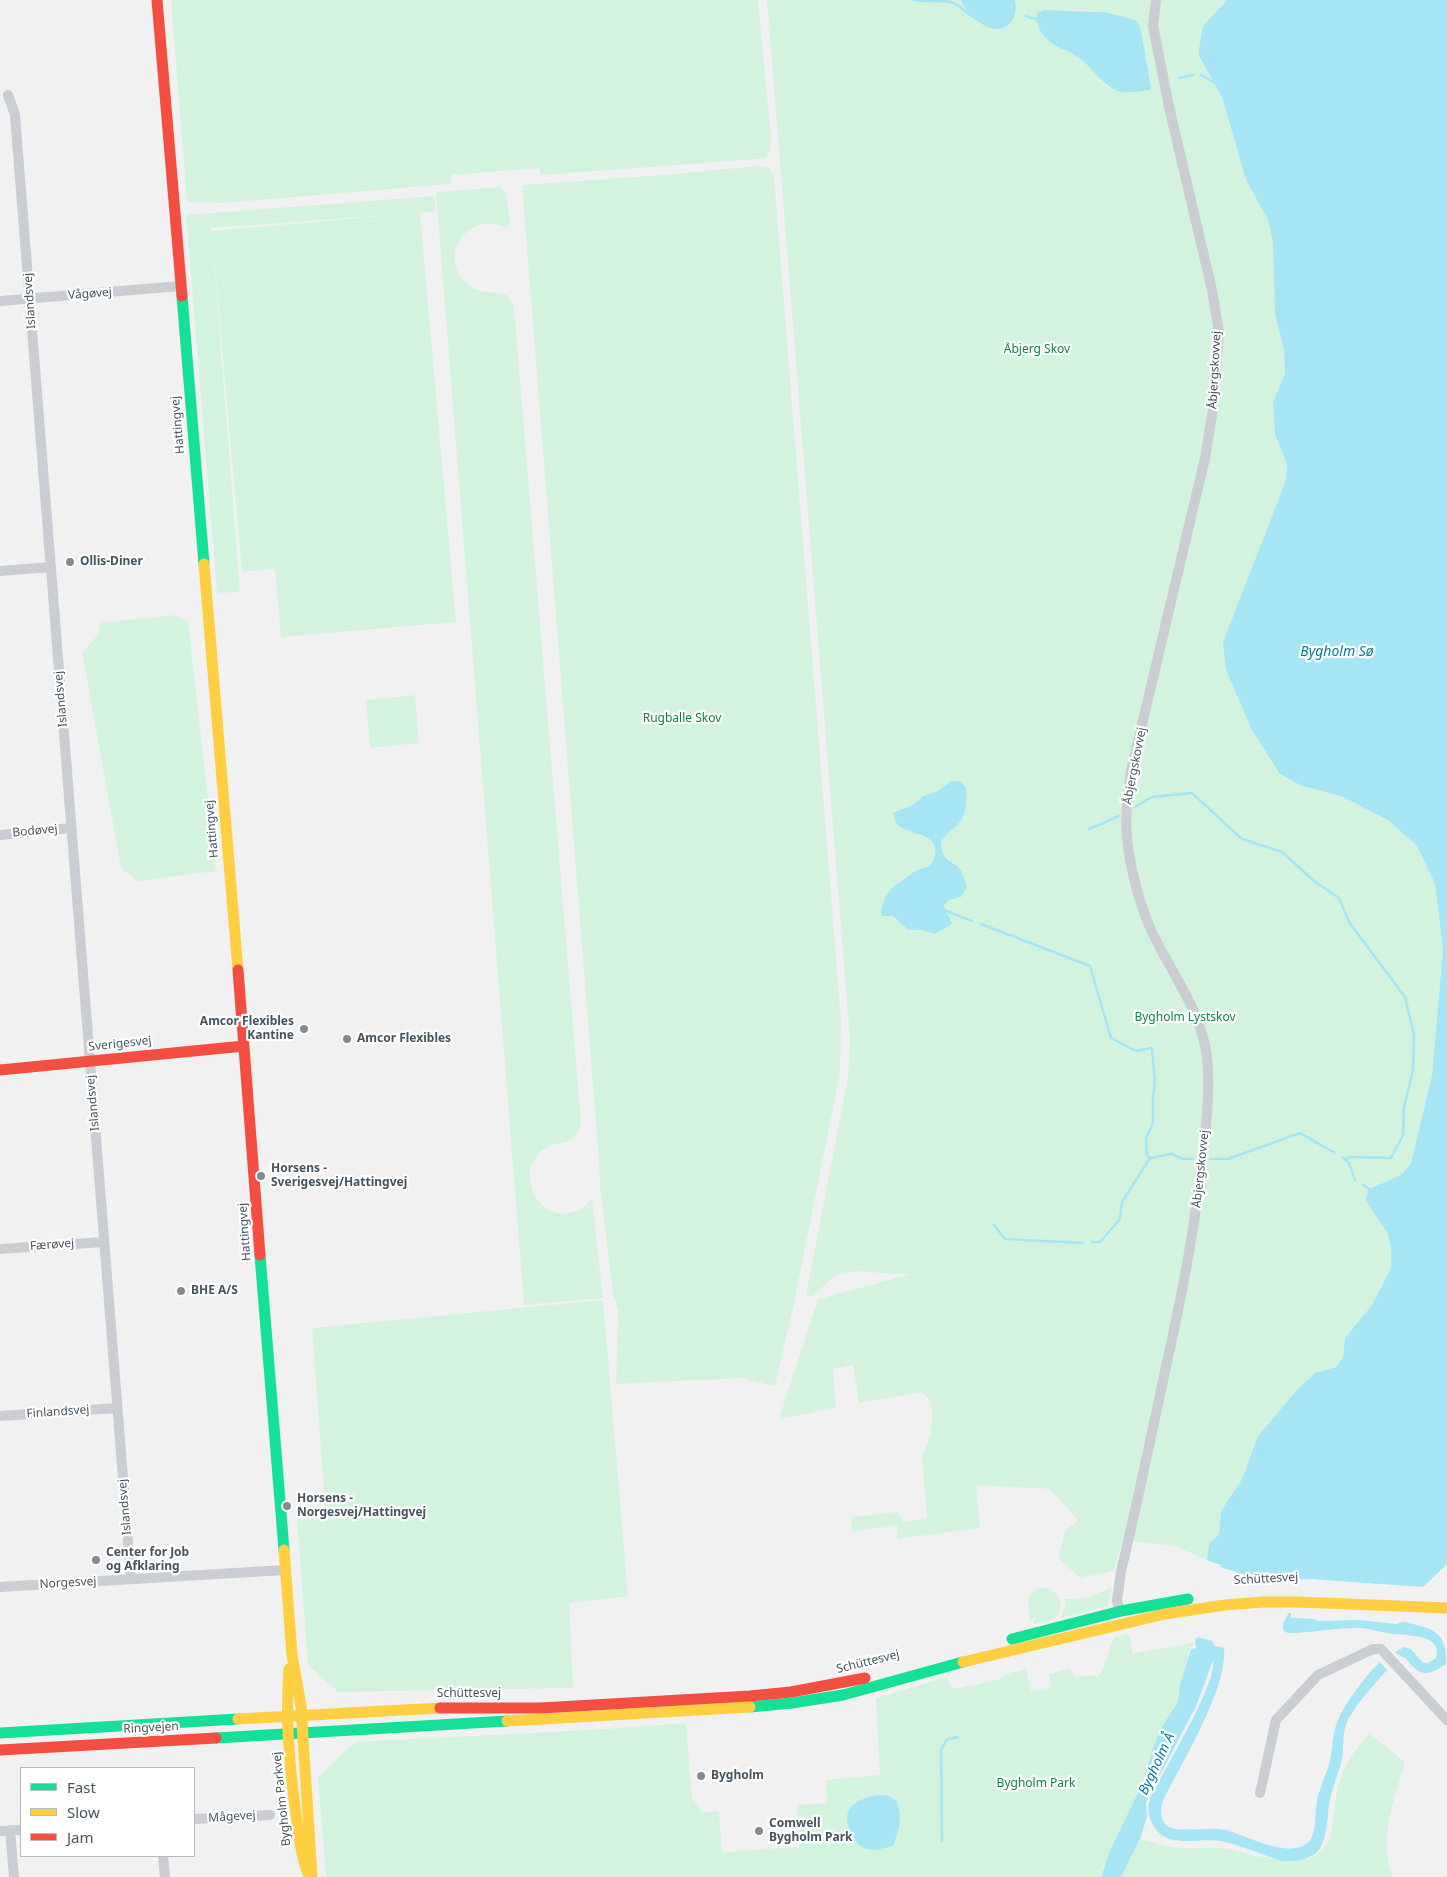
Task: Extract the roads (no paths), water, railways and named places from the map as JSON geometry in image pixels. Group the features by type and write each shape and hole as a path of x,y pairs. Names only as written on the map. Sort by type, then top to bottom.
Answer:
{"main road":[{"name":"Hattingvej","path":"157,0 244,1046 292,1655 302,1715"},
{"name":"Sverigesvej","path":"0,1070 244,1046"},
{"name":"Schüttesvej","path":"288,1716 418,1708 541,1708 791,1692 881,1674 1162,1602 1299,1590 1447,1598"},
{"name":"Schüttesvej","path":"303,1733 792,1703 843,1695 970,1660 1165,1614 1225,1605 1299,1602 1447,1608"},
{"name":"Hattingvej","path":"288,1716 289,1673 292,1655"},
{"name":"Bygholm Parkvej","path":"302,1715 312,1857 310,1877"},
{"name":"Bygholm Parkvej","path":"288,1716 302,1858 310,1877"},
{"name":"Ringvejen","path":"0,1733 288,1716"},
{"name":"Ringvejen","path":"0,1750 303,1733"}],"street":[{"name":"Åbjergskovvej","path":"1120,1612 1117,1601 1120,1571 1180,1304 1195,1220 1208,1082 1207,1055 1201,1026 1195,1011 1156,942 1146,917 1134,875 1127,837 1127,805 1131,771 1207,448 1214,410 1219,332 1212,290 1156,46 1153,26 1156,0"},
{"name":"Islandsvej","path":"8,95 15,115 131,1580"},
{"name":"Vågøvej","path":"0,301 181,286"},
{"path":"0,571 51,567"},
{"name":"Bodøvej","path":"0,835 71,828"},
{"name":"Færøvej","path":"0,1249 104,1242"},
{"name":"Finlandsvej","path":"0,1416 116,1408"},
{"name":"Norgesvej","path":"0,1587 285,1570"},
{"path":"1260,1793 1276,1720 1318,1675 1373,1649 1381,1649 1447,1720"},
{"name":"Mågevej","path":"195,1820 270,1814"},
{"path":"14,1877 5,1830 20,1830"},
{"path":"163,1857 164,1877"}],"water":[{"path":"961,0 1015,0 1015,14 1013,20 1005,27 992,29 975,18 965,8"},
{"name":"Bygholm Sø","path":"1227,0 1447,0 1447,1564 1423,1587 1311,1579 1262,1580 1220,1567 1221,1565 1207,1560 1209,1544 1219,1534 1221,1511 1242,1479 1258,1436 1296,1391 1315,1373 1336,1367 1343,1357 1345,1338 1372,1305 1391,1268 1388,1234 1365,1199 1369,1189 1401,1175 1411,1163 1432,1075 1443,950 1435,884 1417,846 1388,820 1341,796 1302,786 1280,774 1252,730 1226,670 1223,642 1285,483 1287,464 1275,435 1273,402 1285,373 1284,349 1275,314 1273,243 1268,220 1246,180 1222,97 1198,54 1203,26"},
{"path":"1043,10 1105,12 1136,20 1141,30 1151,87 1149,90 1125,92 1113,89 1074,54 1052,44 1039,29 1037,23 1037,13"},
{"path":"951,781 961,782 966,788 966,805 960,822 946,835 941,847 946,858 960,869 967,887 961,897 949,900 944,905 952,924 935,934 921,930 908,930 893,916 882,916 881,910 886,896 894,887 916,871 931,864 935,848 933,842 902,827 896,822 893,813 914,804 923,796 938,791"},
{"path":"1288,1613 1291,1613 1291,1618 1318,1621 1358,1620 1397,1624 1405,1622 1428,1628 1439,1635 1442,1640 1445,1647 1446,1664 1434,1671 1423,1673 1395,1652 1404,1647 1411,1649 1423,1663 1428,1663 1436,1658 1437,1650 1434,1644 1422,1637 1362,1628 1288,1633 1284,1631 1283,1623"},
{"name":"Bygholm Å","path":"1198,1637 1212,1641 1215,1646 1224,1648 1223,1665 1219,1684 1211,1705 1162,1803 1161,1813 1163,1820 1166,1825 1174,1829 1226,1830 1267,1845 1288,1849 1298,1848 1306,1844 1312,1836 1317,1801 1330,1761 1336,1725 1341,1713 1363,1681 1380,1662 1387,1670 1358,1704 1346,1725 1342,1759 1330,1799 1325,1836 1315,1854 1295,1861 1282,1861 1220,1841 1174,1840 1159,1833 1153,1825 1148,1812 1150,1799 1207,1688 1212,1672 1213,1660 1197,1704 1146,1802 1147,1817 1140,1839 1121,1877 1101,1877 1109,1853 1142,1784 1161,1728 1178,1702 1180,1684 1191,1649 1196,1648 1195,1639"},
{"path":"877,1795 889,1796 897,1801 900,1818 899,1829 893,1846 869,1850 859,1845 852,1835 847,1819 848,1813 855,1803"}],"waterway":[{"path":"913,0 951,2 978,19"},
{"path":"1026,16 1039,20"},
{"path":"1179,78 1193,75"},
{"path":"1201,75 1214,82"},
{"path":"1135,807 1152,797 1192,793 1242,839 1282,852 1314,881 1339,898 1349,922 1405,997 1414,1035 1413,1070 1404,1107 1403,1135 1391,1158 1349,1157 1345,1160"},
{"path":"1089,829 1119,816"},
{"path":"944,910 972,921"},
{"path":"981,924 1090,966 1111,1038 1136,1051 1152,1048 1155,1082 1153,1123 1146,1138 1147,1155 1150,1158 1172,1154 1183,1159 1193,1159"},
{"path":"1210,1159 1228,1159 1300,1133 1335,1153"},
{"path":"1342,1157 1349,1163 1355,1180"},
{"path":"1092,1242 1100,1242 1120,1219 1122,1202 1150,1158"},
{"path":"1363,1185 1369,1189"},
{"path":"994,1225 1005,1239 1083,1243"},
{"path":"942,1841 941,1750 947,1739 958,1737"}],"place":[{"name":"Ollis-Diner","path":"70,562"},
{"name":"Amcor Flexibles Kantine","path":"304,1029"},
{"name":"Amcor Flexibles","path":"347,1039"},
{"name":"Horsens - Sverigesvej/Hattingvej","path":"261,1176"},
{"name":"BHE A/S","path":"181,1291"},
{"name":"Horsens - Norgesvej/Hattingvej","path":"287,1506"},
{"name":"Center for Job og Afklaring","path":"96,1560"},
{"name":"Bygholm","path":"701,1776"},
{"name":"Comwell Bygholm Park","path":"759,1831"}],"park label":[{"name":"Åbjerg Skov","path":"1037,350"},
{"name":"Rugballe Skov","path":"682,719"},
{"name":"Bygholm Lystskov","path":"1185,1018"},
{"name":"Bygholm Park","path":"1036,1784"}]}
